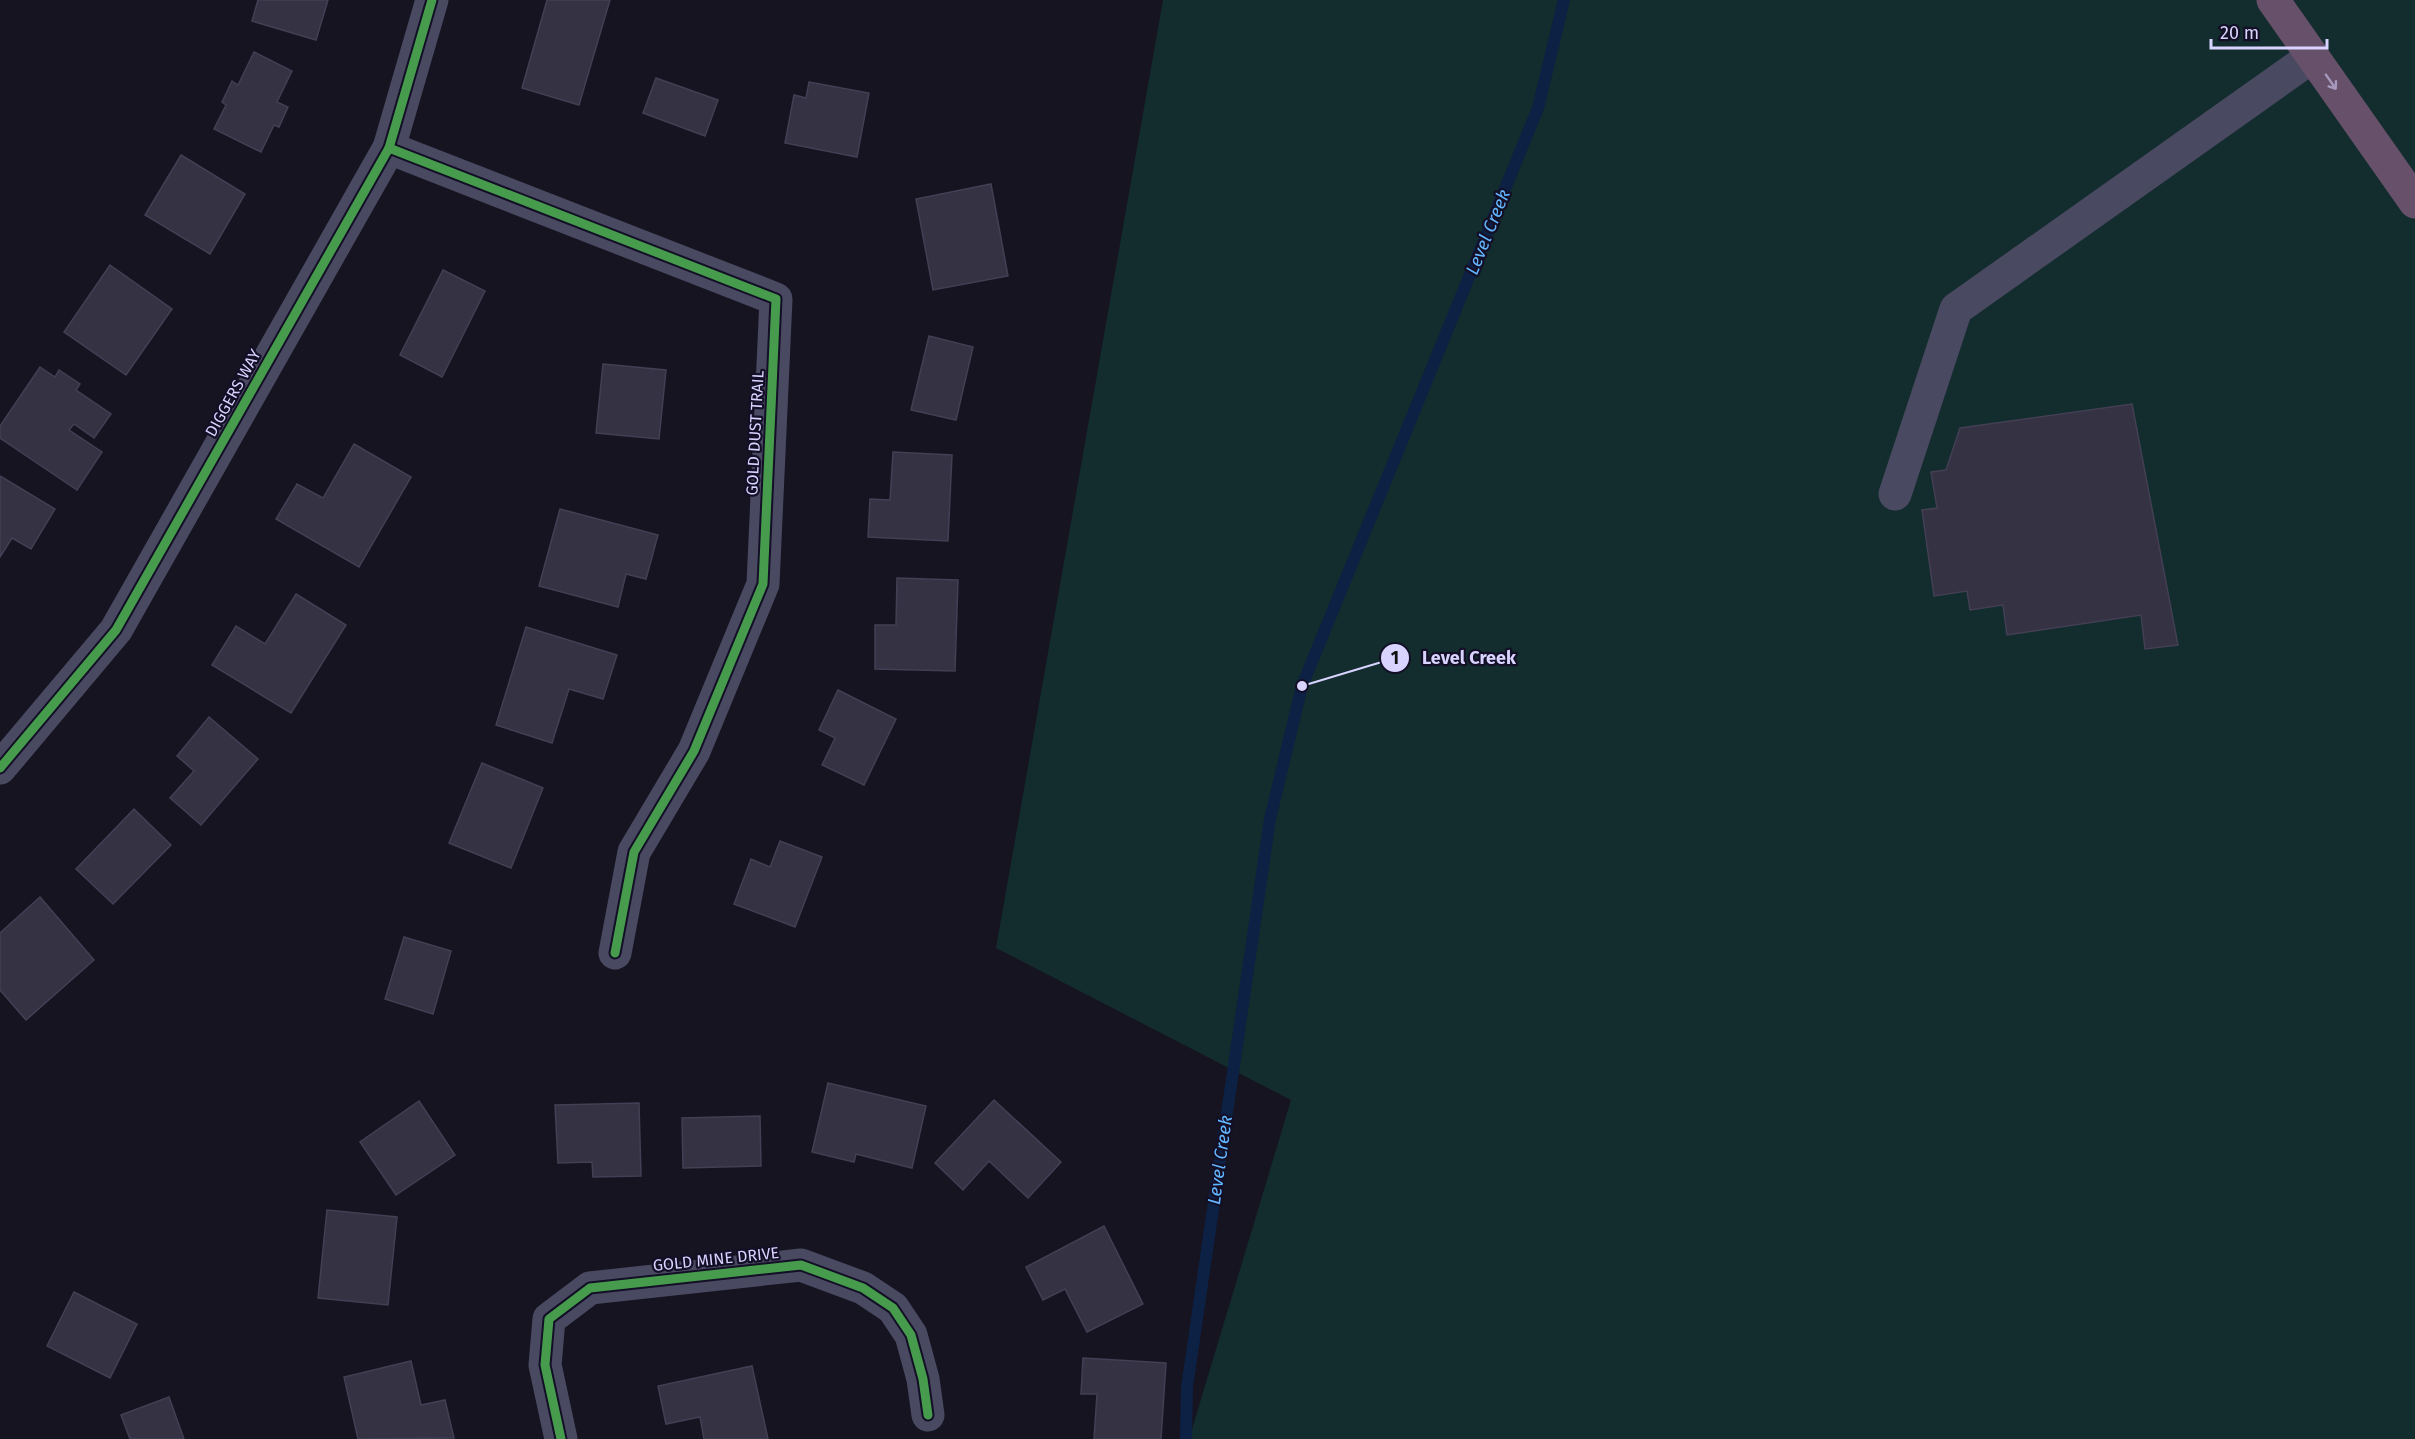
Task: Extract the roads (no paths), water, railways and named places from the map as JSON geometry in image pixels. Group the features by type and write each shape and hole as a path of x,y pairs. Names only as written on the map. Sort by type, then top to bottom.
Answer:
{"highway":[{"path":"2273,0 2415,202"}],"street":[{"name":"DIGGERS WAY","path":"0,768 116,630 389,148 432,0"},
{"path":"1895,494 1956,309 2313,56"},
{"name":"GOLD DUST TRAIL","path":"389,148 776,299 763,584 693,751 634,852 615,952"},
{"name":"GOLD MINE DRIVE","path":"561,1439 545,1365 549,1319 590,1288 801,1265 863,1288 893,1308 911,1335 923,1379 928,1415"}],"waterway":[{"name":"Level Creek","path":"1186,1439 1187,1387 1270,819 1302,686 1538,108 1564,0"}],"place":[{"name":"Level Creek","path":"1302,686"}]}
